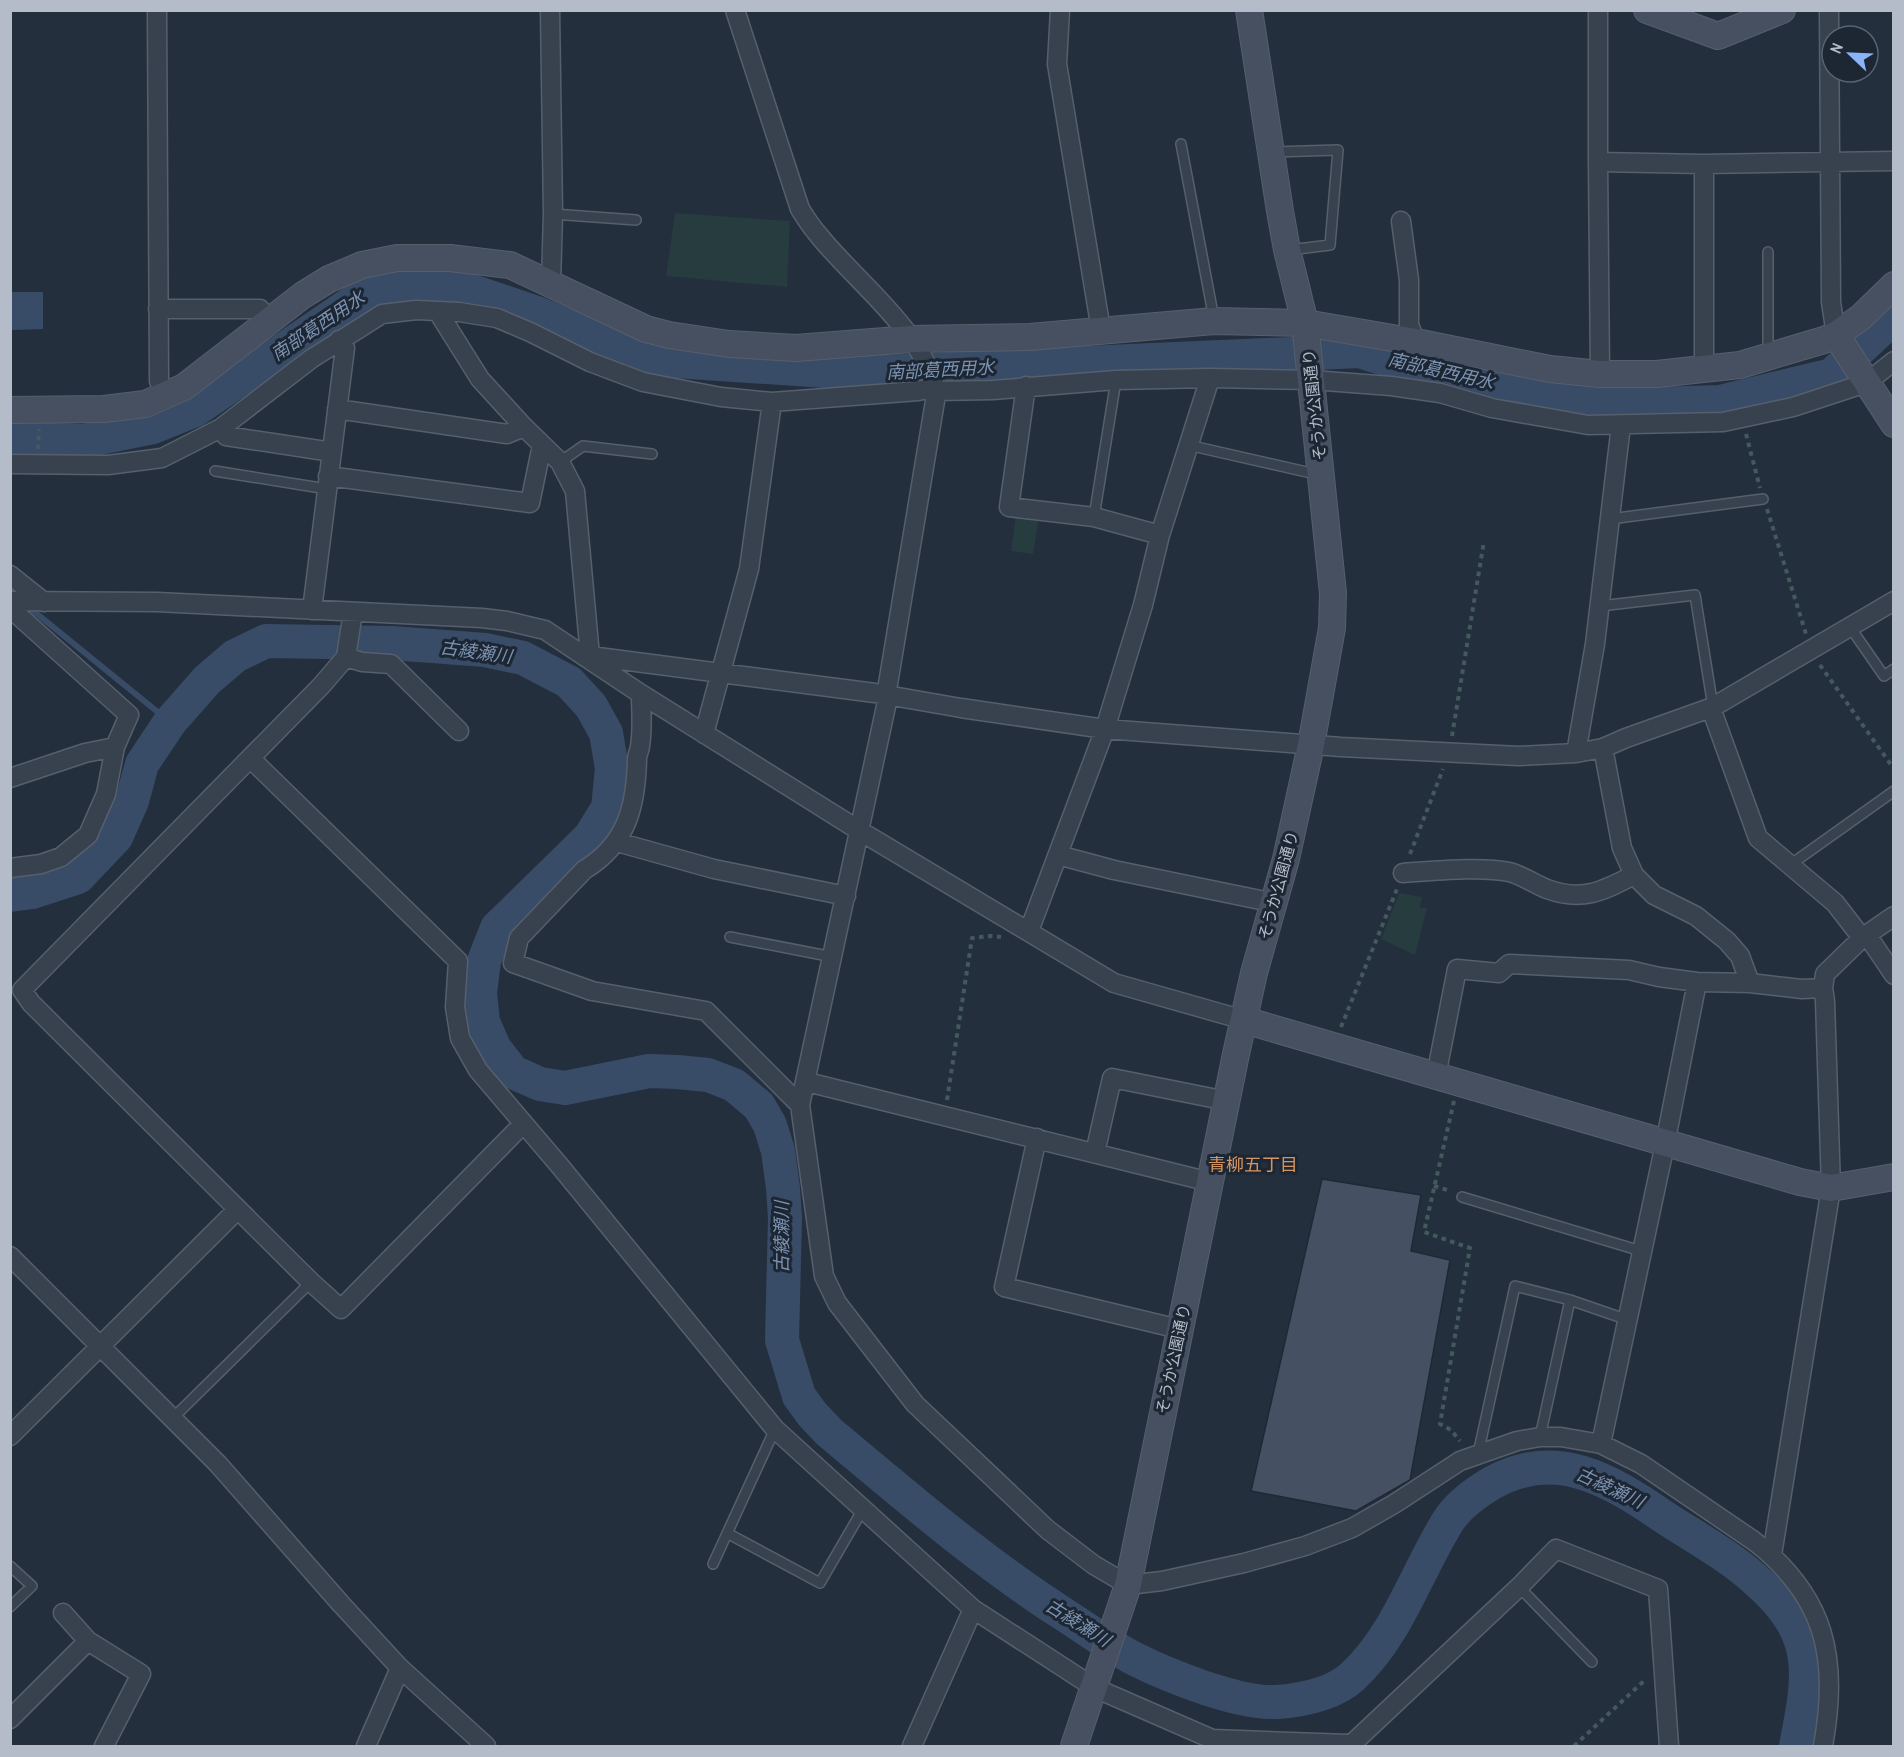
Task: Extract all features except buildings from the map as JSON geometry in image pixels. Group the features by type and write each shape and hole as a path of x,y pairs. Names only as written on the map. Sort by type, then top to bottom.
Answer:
{"street":[{"path":"157,10 159,381 166,395"},
{"path":"550,10 553,214 551,283"},
{"path":"735,10 800,209 816,233 899,322 914,343 935,389 887,697 801,1105 824,1276 837,1303 915,1404 1048,1530 1094,1565 1125,1595 1162,1581 1232,1565 1314,1542 1353,1528 1460,1461 1517,1441 1540,1437 1561,1437 1601,1444 1641,1464 1772,1555 1805,1595 1822,1628 1830,1672 1823,1746"},
{"path":"1060,10 1058,64 1101,330"},
{"name":"そうか公園通り","path":"1074,1746 1125,1595 1254,973 1275,903 1311,745 1332,616 1333,593 1306,328 1287,250 1249,10"},
{"path":"1598,10 1600,374"},
{"path":"1647,10 1718,36 1782,10"},
{"path":"1829,10 1831,302 1838,340 1893,424"},
{"path":"1598,162 1704,164 1893,160"},
{"path":"1704,164 1704,369"},
{"path":"1401,221 1409,280 1409,325 1416,342"},
{"path":"10,410 124,408 145,404 184,387 303,296 329,279 362,266 397,258 425,257 510,265 646,329 729,344 796,348 914,343 1030,337 1215,321 1306,328 1416,342 1550,369 1600,374 1657,374 1740,365 1809,345 1838,340 1893,285"},
{"path":"158,309 260,309 271,321"},
{"path":"10,464 104,465 162,458 220,428 311,359 381,314 416,310 459,312 497,318 590,362 642,382 721,397 772,402 935,389 974,391 1116,380 1312,375 1440,393 1492,408 1588,425 1723,422 1793,407 1864,380 1893,361"},
{"path":"438,312 480,379 560,462 575,491 582,653"},
{"path":"312,610 345,348 339,340"},
{"path":"1026,929 1058,855 1105,729 1143,605 1160,535 1210,378"},
{"path":"1026,386 1009,507 1094,517 1160,535"},
{"path":"704,734 749,569 772,402"},
{"path":"337,409 507,434 524,427"},
{"path":"1576,753 1595,644 1621,425"},
{"path":"220,428 226,436 332,452"},
{"path":"328,483 530,504 542,445"},
{"path":"10,575 44,602"},
{"path":"10,602 157,602 286,607 507,621 545,630 641,694 860,831 1114,983 1800,1182 1831,1188 1893,1177"},
{"path":"582,653 1105,729 1449,754 1520,756 1576,753 1603,748 1712,707 1893,602"},
{"path":"10,608 129,715 114,747 106,794 88,835 61,857 41,864 10,868"},
{"path":"354,612 346,657 321,686 16,993 32,1003 310,1282 340,1309 523,1124"},
{"path":"346,657 362,662 391,664 459,731"},
{"path":"641,694 640,746 637,756 638,775 634,801 617,842 597,862 584,870 519,938 513,963 592,991 706,1011 801,1105"},
{"path":"1712,707 1758,838 1835,903 1864,936 1893,975"},
{"path":"10,778 85,753 114,747"},
{"path":"1603,748 1622,848 1634,875 1654,895 1696,916 1727,941 1740,956 1750,983"},
{"path":"249,758 458,961 455,1007 460,1038 478,1070 775,1429 974,1609 1097,1681 1212,1739 1348,1744 1354,1742 1519,1587 1556,1549 1658,1589 1669,1746"},
{"path":"617,842 714,869 846,896"},
{"path":"1058,855 1114,870 1275,903"},
{"path":"1413,875 1487,870 1510,872 1547,889 1583,896 1601,891 1634,875"},
{"path":"1772,1555 1831,1188 1826,1001 1823,988 1825,974 1864,936 1893,916"},
{"path":"1436,1076 1457,969 1499,974 1509,964 1629,970 1697,982 1823,988"},
{"path":"1601,1444 1697,982"},
{"path":"1095,1153 1112,1078 1227,1101"},
{"path":"807,1082 1210,1182"},
{"path":"1037,1138 1005,1287 1179,1329"},
{"path":"10,1436 237,1209"},
{"path":"10,1256 218,1464 400,1668 486,1746"},
{"path":"912,1746 974,1609"},
{"path":"63,1613 88,1641 141,1674 104,1746"},
{"path":"10,1719 88,1641"},
{"path":"366,1746 400,1668"}],"lane":[{"path":"1181,144 1215,321"},
{"path":"1270,152 1338,150 1330,245 1287,250"},
{"path":"553,214 636,220"},
{"path":"1767,357 1768,252"},
{"path":"1094,517 1116,380"},
{"path":"1188,445 1321,476"},
{"path":"560,462 583,446 652,454"},
{"path":"215,471 328,483"},
{"path":"1610,519 1763,499"},
{"path":"1600,606 1695,595 1712,707"},
{"path":"1850,627 1884,676 1893,669"},
{"path":"1790,865 1893,791"},
{"path":"730,937 833,957"},
{"path":"1462,1197 1641,1251"},
{"path":"172,1419 310,1282"},
{"path":"1475,1455 1515,1286 1570,1300 1628,1320"},
{"path":"1540,1437 1570,1300"},
{"path":"713,1564 775,1429"},
{"path":"728,1533 820,1583 863,1509"},
{"path":"10,1566 32,1586 10,1607"},
{"path":"1519,1587 1592,1662"}],"path":[{"path":"1744,418 1752,462 1811,651 1893,769"},
{"path":"38,454 39,424"},
{"path":"1333,1047 1413,875 1449,754 1484,541"},
{"path":"945,1116 972,938 991,936 1016,940 1026,929"},
{"path":"1455,1094 1424,1232 1470,1248 1440,1424 1451,1431 1475,1455"},
{"path":"1574,1746 1664,1662"}],"green space":[{"path":"675,213 790,221 787,287 666,276"},
{"path":"1016,514 1039,517 1033,554 1011,551"},
{"path":"1399,893 1422,897 1420,907 1427,908 1415,955 1381,939"}],"water":[{"path":"11,292 43,292 43,329 11,330"}],"waterway":[{"name":"南部葛西用水","path":"10,438 84,441 153,427 195,410 369,291 427,284 454,285 537,313 645,359 856,373 1360,351 1421,371 1619,405 1720,402 1832,375 1894,317"},
{"path":"26,605 170,722"},
{"name":"古綾瀬川","path":"10,895 32,892 78,877 116,837 132,801 142,764 170,722 207,680 235,656 266,641 392,643 485,650 523,658 569,682 591,706 606,733 612,768 608,808 590,837 497,928 484,961 480,993 483,1022 495,1049 513,1072 540,1084 565,1088 649,1071 708,1075 734,1085 759,1106 770,1125 778,1151 783,1188 785,1218 782,1340 799,1396 829,1432 976,1552 1111,1645 1145,1664 1196,1685 1240,1698 1268,1702 1307,1698 1327,1692 1352,1677 1368,1661 1394,1623 1451,1517 1473,1496 1492,1483 1516,1473 1538,1468 1560,1468 1582,1473 1603,1480 1623,1491 1712,1548 1736,1564 1777,1601 1791,1620 1800,1638 1805,1657 1804,1698 1796,1746"}],"district":[{"name":"青柳五丁目","path":"1253,1165"}]}
